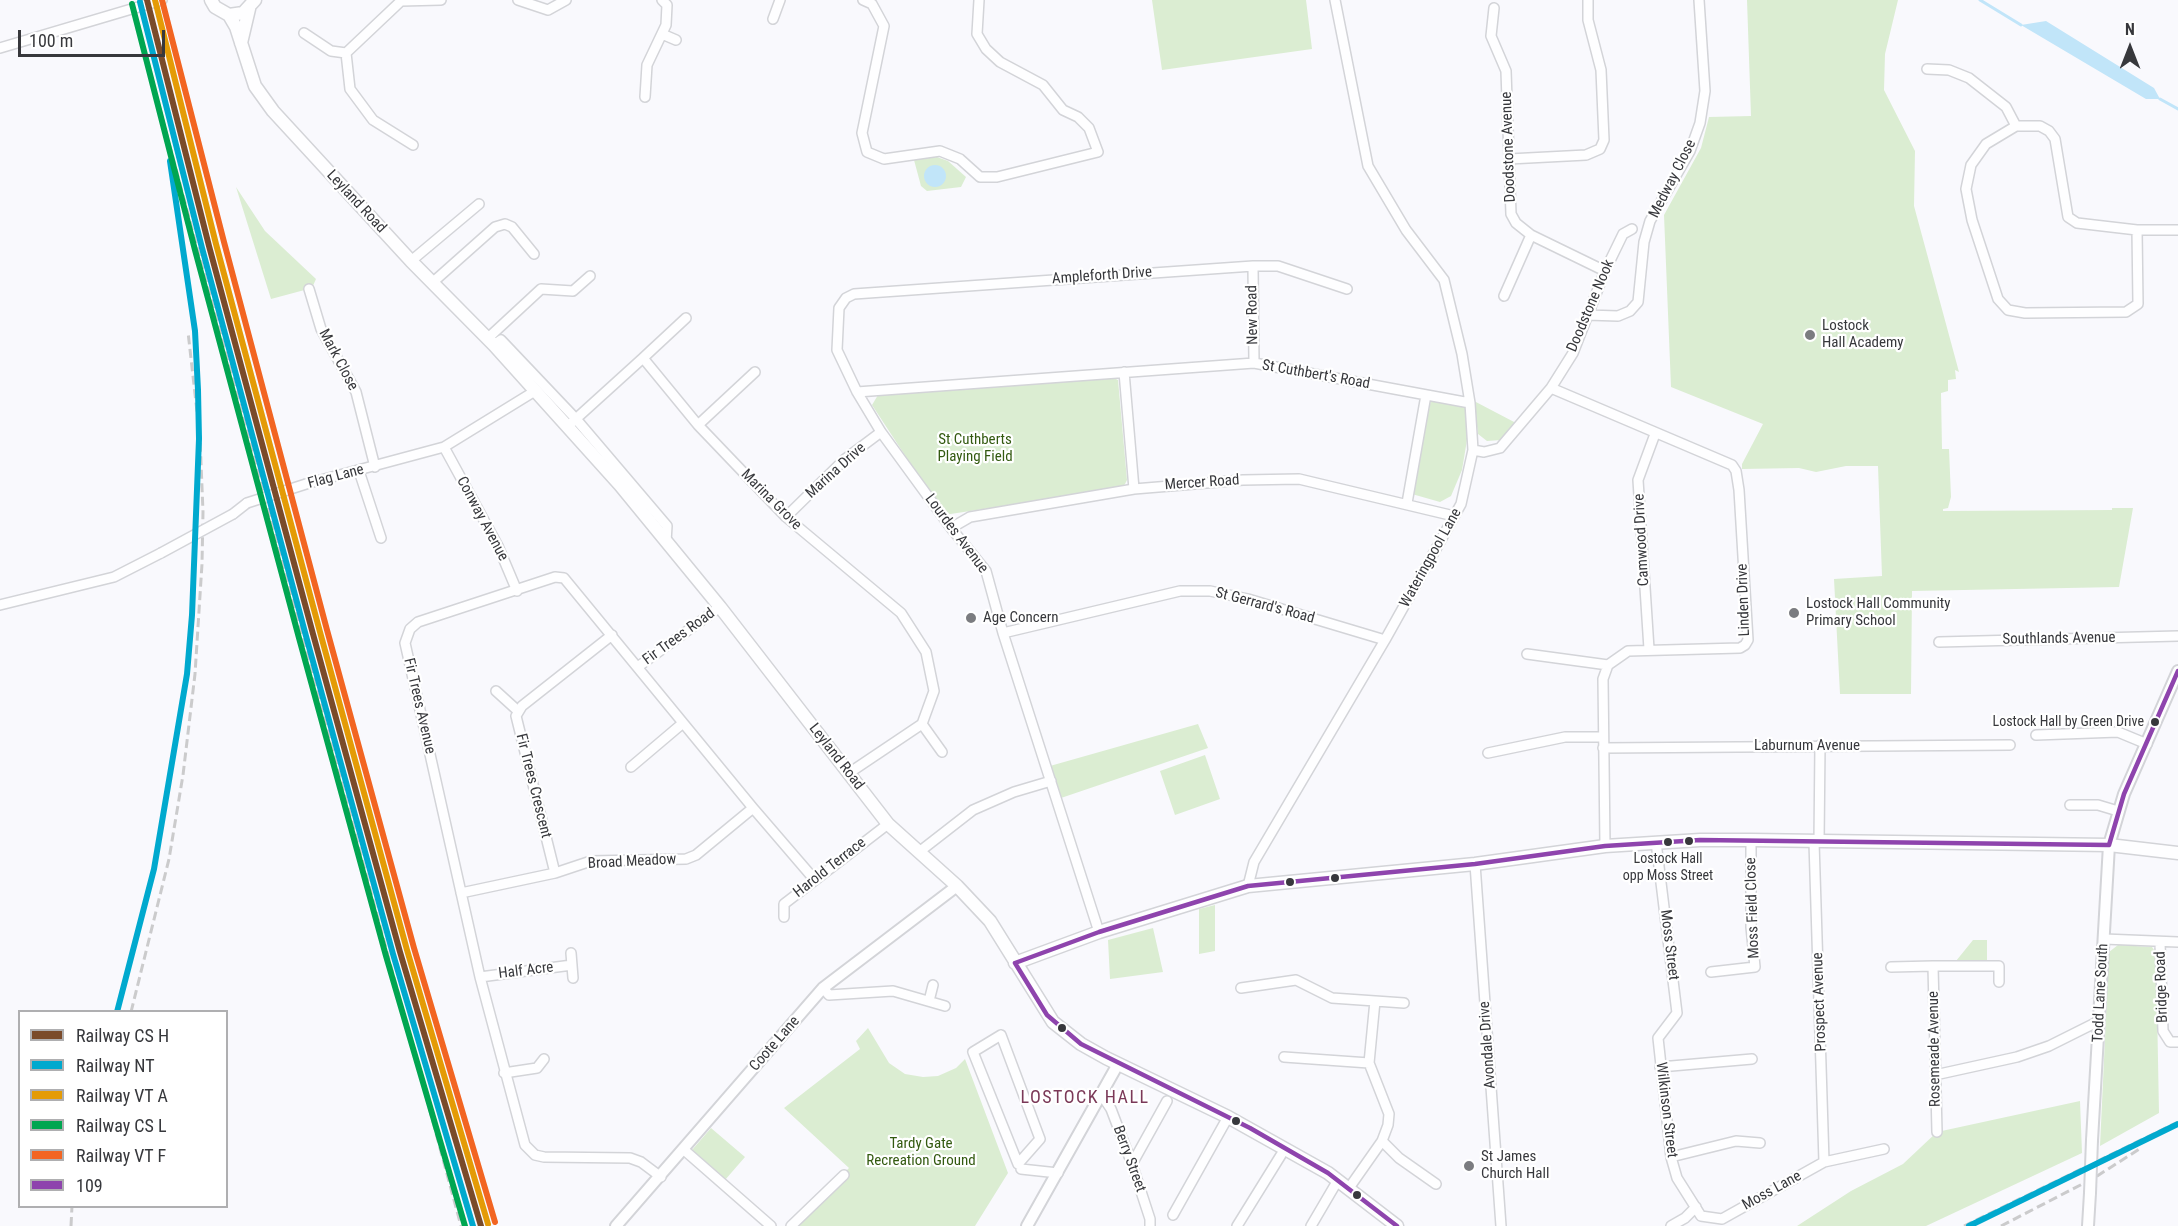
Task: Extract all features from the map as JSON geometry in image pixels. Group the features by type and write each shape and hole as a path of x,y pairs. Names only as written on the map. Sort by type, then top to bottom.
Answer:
{"main road":[{"path":"211,0 222,12 229,15 252,4"},
{"path":"241,44 252,4"},
{"name":"Leyland Road","path":"229,15 255,86 273,111 535,391 572,422 720,607 888,824 957,886 990,921 1053,1022 1081,1044 1228,1117 1338,1180 1397,1226"},
{"path":"1015,963 1099,933 1248,886 1475,864 1605,846 1656,842 1751,840 2109,845 2178,853"}],"street":[{"path":"0,48 90,19 162,0"},
{"path":"346,53 401,1 441,0"},
{"path":"518,0 548,10 566,0"},
{"path":"645,97 647,65 666,25 667,5 662,0"},
{"path":"772,19 780,0"},
{"path":"863,0 872,4 884,26 862,133 867,152 884,159 940,151 960,159 980,177 997,177 1098,152 1089,128 1078,117 1063,110 1043,85 1000,62 986,50 977,34 980,0"},
{"name":"Wateringpool Lane","path":"1248,886 1254,862 1385,640 1461,504 1473,450 1470,403 1462,354 1444,280 1406,230 1368,166 1344,39 1334,8 1335,0"},
{"path":"1509,159 1586,154 1600,149 1604,140 1601,70 1588,20 1588,0"},
{"name":"Medway Close","path":"1587,315 1618,316 1630,311 1638,302 1644,242 1650,221 1690,151 1700,123 1705,91 1699,0"},
{"name":"Doodstone Avenue","path":"1494,8 1491,36 1506,70 1511,214 1516,224 1532,236 1605,271"},
{"path":"304,33 331,51 346,53"},
{"path":"662,34 676,40"},
{"path":"346,53 350,89 373,120 413,145"},
{"path":"1927,69 1949,70 1986,89 2006,107 2016,126"},
{"path":"2137,230 2138,304 2126,312 2025,313 2008,310 1998,299 1972,220 1966,189 1971,165 1986,144 2016,126 2040,126 2049,131 2055,139 2068,217 2077,223 2137,230 2178,230"},
{"path":"411,261 479,204"},
{"path":"432,283 495,227 505,224 512,227 534,254"},
{"name":"Doodstone Nook","path":"1473,450 1484,452 1500,448 1551,388 1573,353 1605,271 1623,234 1632,229"},
{"path":"1504,296 1532,236"},
{"name":"Ampleforth Drive","path":"854,294 1253,266 1278,266 1347,289"},
{"name":"New Road","path":"1253,266 1254,363"},
{"path":"490,342 541,289 573,291 590,276"},
{"name":"Mark Close","path":"309,289 321,329 356,392 375,467"},
{"name":"Lourdes Avenue","path":"854,294 846,298 839,308 837,350 857,392 881,432 951,528 986,571 1003,633 1099,933"},
{"path":"572,422 687,318"},
{"name":"Leyland Road","path":"490,342 501,340 572,422"},
{"name":"Marina Grove","path":"643,358 698,424 786,517 901,613 926,652 934,691 922,724"},
{"name":"St Cuthbert's Road","path":"857,392 1254,363 1470,403"},
{"path":"698,424 755,372"},
{"path":"1124,372 1134,489"},
{"name":"Linden Drive","path":"1551,388 1725,462 1736,471 1748,640 1740,648 1628,651 1608,665"},
{"name":"Flag Lane","path":"0,605 114,577 233,514 247,503 306,484 444,447 535,391"},
{"path":"1407,503 1426,395"},
{"name":"Marina Drive","path":"791,512 845,459 881,432"},
{"name":"Camwood Drive","path":"1649,649 1638,480 1655,434"},
{"name":"Conway Avenue","path":"444,447 498,546 517,591"},
{"path":"359,471 381,538"},
{"name":"Mercer Road","path":"951,528 970,517 1134,489 1243,480 1299,479 1454,516"},
{"name":"Fir Trees Avenue","path":"661,1177 641,1162 622,1157 535,1155 525,1145 480,977 405,643 410,629 418,622 555,577 564,578 814,879"},
{"name":"St Gerrard's Road","path":"1003,633 1180,591 1210,591 1248,599 1385,640"},
{"name":"Fir Trees Road","path":"639,666 720,607"},
{"path":"496,691 518,711 612,635"},
{"name":"Southlands Avenue","path":"1939,642 2178,636"},
{"path":"1527,654 1608,665 1603,679 1605,846"},
{"name":"Todd Lane South","path":"2088,1226 2109,845 2118,811 2178,671"},
{"name":"Fir Trees Crescent","path":"518,711 516,716 555,873"},
{"path":"631,767 683,723"},
{"path":"849,773 922,724 942,752"},
{"path":"2036,735 2118,732 2147,744"},
{"path":"1488,753 1565,737 1603,737"},
{"name":"Prospect Avenue","path":"1820,745 1817,842 1824,1162"},
{"name":"Laburnum Avenue","path":"1603,748 2010,745"},
{"path":"919,852 973,810 1014,792 1051,781"},
{"path":"2070,805 2098,805 2118,811"},
{"name":"Broad Meadow","path":"461,893 555,873 591,861 686,859 696,855 753,808"},
{"name":"Harold Terrace","path":"784,917 784,904 888,824"},
{"name":"Moss Field Close","path":"1711,972 1755,967 1751,927 1751,840"},
{"name":"Moss Street","path":"1656,842 1677,1012"},
{"name":"Avondale Drive","path":"1475,864 1500,1226"},
{"name":"Coote Lane","path":"616,1226 823,988 957,886"},
{"path":"2104,939 2178,942"},
{"name":"Bridge Road","path":"2160,943 2163,1031 2170,1042 2178,1042"},
{"name":"Half Acre","path":"571,953 573,978"},
{"name":"Half Acre","path":"480,977 572,965"},
{"name":"Rosemeade Avenue","path":"1933,966 1937,1132"},
{"path":"1891,967 1999,966 1999,982"},
{"path":"1241,988 1296,980 1332,998 1404,1003"},
{"path":"929,1001 933,985"},
{"path":"823,988 829,995 893,991 945,1006"},
{"path":"1349,1188 1383,1141 1389,1114 1370,1063 1375,1001"},
{"name":"Wilkinson Street","path":"1677,1012 1658,1038 1660,1067 1671,1157 1677,1178 1696,1207"},
{"path":"1935,1075 2028,1054 2099,1021"},
{"path":"1001,1035 1040,1139 1018,1164 973,1052 1001,1035"},
{"path":"1284,1057 1370,1063"},
{"path":"504,1073 537,1068 544,1059"},
{"path":"1660,1067 1752,1059"},
{"path":"1027,1226 1118,1064"},
{"name":"Berry Street","path":"1101,1094 1111,1109 1132,1164 1150,1219 1150,1226"},
{"path":"1132,1164 1167,1101"},
{"path":"1173,1215 1228,1117"},
{"path":"1383,1141 1399,1158 1436,1184"},
{"path":"1671,1157 1736,1141 1760,1143"},
{"path":"683,1149 771,1226"},
{"name":"Moss Lane","path":"1696,1207 1701,1216 1722,1219 1824,1162 1884,1149"},
{"path":"1237,1226 1281,1155"},
{"path":"1021,1169 1058,1173"},
{"path":"790,1226 844,1175"},
{"path":"1311,1226 1338,1180"},
{"path":"1671,1226 1685,1218 1696,1207"}],"green space":[{"path":"1152,0 1306,0 1312,49 1162,70"},
{"name":"Lostock Hall Academy","path":"1747,0 1898,0 1885,54 1884,90 1915,151 1914,206 1959,372 1955,370 1956,379 1948,380 1948,391 1941,393 1942,449 1949,449 1951,497 1948,508 1943,511 2133,508 2119,587 1912,591 1911,694 1840,694 1834,579 1882,576 1878,466 1846,466 1816,472 1799,468 1742,469 1742,464 1763,424 1671,387 1664,215 1701,148 1709,117 1751,116"},
{"path":"937,157 948,161 966,177 961,187 927,191 921,186 914,160"},
{"path":"236,187 265,231 316,279 312,288 271,299"},
{"name":"St Cuthberts Playing Field","path":"1112,377 1118,380 1127,480 1121,488 944,515 872,405 878,395"},
{"path":"1431,400 1466,407 1467,440 1462,470 1451,496 1440,502 1412,494"},
{"path":"1474,401 1516,423 1501,440 1487,441 1478,434"},
{"path":"1198,724 1208,748 1061,798 1050,766"},
{"path":"1205,755 1220,799 1175,815 1160,771"},
{"path":"1215,905 1215,951 1199,954 1199,909"},
{"path":"1153,928 1163,972 1110,979 1108,940"},
{"path":"1973,940 1987,940 1987,960 1956,961"},
{"path":"2118,945 2152,947 2156,953 2159,1113 2100,1146 2109,952"},
{"name":"Tardy Gate Recreation Ground","path":"868,1028 889,1063 905,1074 923,1077 938,1076 956,1068 965,1059 1008,1173 975,1226 791,1226 849,1168 784,1108 860,1049 856,1041"},
{"path":"2080,1101 2082,1153 1926,1226 1797,1226 1851,1191 1903,1164 1937,1132"},
{"path":"711,1128 745,1157 725,1180 692,1150"}],"water":[{"path":"2046,21 2154,88 2160,99 2146,99 2021,25"},
{"path":"935,165 945,172 946,176 939,186 935,187 925,180 924,176 931,166"}],"waterway":[{"path":"1980,0 2021,25"},
{"path":"2160,99 2178,109"}],"railway":[{"path":"155,91 461,1226"},
{"path":"131,1010 169,859 183,775 195,674 203,512 200,438 188,332"},
{"path":"1964,1226 2178,1122"},
{"path":"2001,1226 2094,1178 2141,1148"},
{"path":"71,1226 72,1208"}],"transit line":[{"path":"147,0 209,246 313,634 400,952 481,1226"},
{"path":"155,0 216,244 320,632 407,950 488,1224"},
{"path":"162,0 327,630 414,948 495,1222"},
{"path":"132,4 299,638 386,956 465,1226"},
{"name":"109","path":"2109,845 2124,794 2178,671"},
{"name":"109","path":"1015,963 1099,932 1248,886 1475,864 1605,846 1700,840 2109,845"},
{"name":"109","path":"1015,963 1047,1015 1081,1044 1250,1128 1328,1173 1397,1226"}],"rail line":[{"name":"NT","path":"140,2 202,248 306,636 393,954 473,1226"},
{"name":"NT","path":"118,1010 154,869 187,674 192,615 199,439 198,390 195,331 170,161"},
{"name":"NT","path":"1969,1226 2178,1124"}],"place":[{"name":"Lostock Hall Academy","path":"1810,335"},
{"name":"Lostock Hall Community Primary School","path":"1794,613"},
{"name":"Age Concern","path":"971,618"},
{"name":"Lostock Hall by Green Drive","path":"2155,722"},
{"name":"Lostock Hall opp Moss Street","path":"1668,842"},
{"name":"St James Church Hall","path":"1469,1166"}],"district":[{"name":"LOSTOCK HALL","path":"1085,1098"}]}
